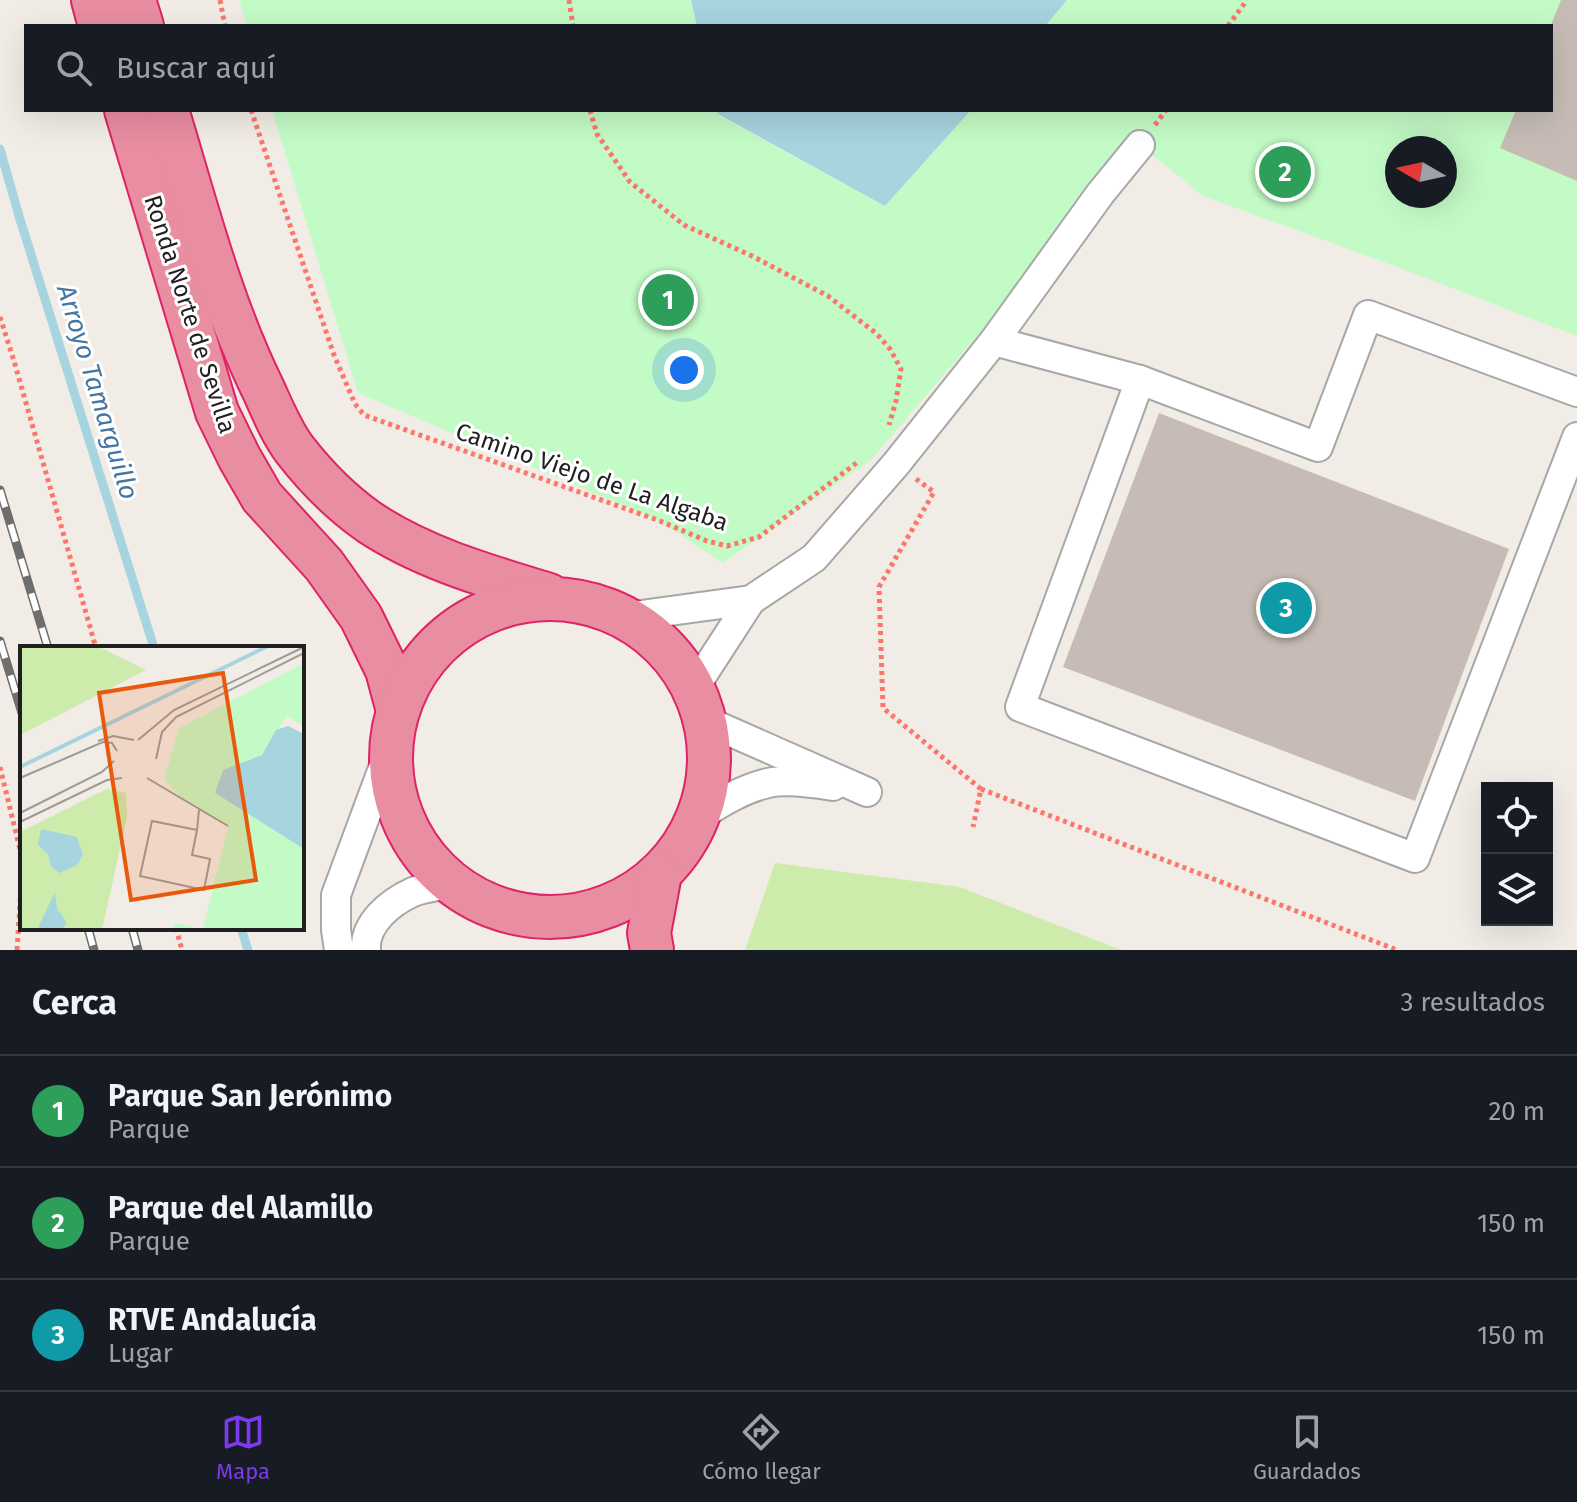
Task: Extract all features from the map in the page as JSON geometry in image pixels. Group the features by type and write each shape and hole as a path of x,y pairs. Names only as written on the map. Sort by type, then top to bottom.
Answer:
{"highway":[{"path":"93,0 99,24"},
{"path":"134,0 141,24"},
{"name":"Ronda Norte de Sevilla","path":"127,112 217,412 262,497 324,565 361,617 387,670 395,728"},
{"name":"Ronda Norte de Sevilla","path":"168,112 222,290 253,369 294,449 336,495 369,522 414,548 474,572 557,598 593,603 626,617 666,647 681,665 699,704 710,755 707,787 689,837 660,874 630,896 596,911 560,917 523,915 498,909 452,884 429,862 411,836 398,807 392,776 395,728 404,689 437,645 462,624 492,609 524,600 557,598"},
{"path":"652,950 649,933 660,874"},
{"path":"523,915 556,950"}],"street":[{"path":"626,617 751,600 814,558 887,455 994,341 1100,194 1140,145"},
{"path":"994,341 1140,380 1318,447 1368,315 1577,392"},
{"path":"1140,380 1020,707 1415,858 1577,437"},
{"path":"698,817 736,794 771,782 814,783 867,792 699,704 751,600"},
{"path":"339,950 336,895 395,728"},
{"path":"366,950 372,924 387,908 415,891 452,884"}],"path":[{"path":"220,0 225,24"},
{"path":"569,0 573,24"},
{"path":"1229,24 1247,0"},
{"name":"Camino Viejo de La Algaba","path":"252,112 334,355 355,404 364,415 727,546 759,537 887,455"},
{"path":"591,112 597,134 630,182 684,225 828,296 877,334 901,369 887,455 934,492 879,587 883,708 981,789 1397,950"},
{"path":"0,317 95,646"},
{"path":"0,767 20,850"},
{"path":"973,827 981,789"},
{"path":"17,950 20,904"},
{"path":"177,930 182,950"}],"green space":[{"path":"239,0 691,0 697,24 246,24"},
{"path":"1067,0 1577,0 1577,336 1203,196 1140,145 871,460 723,563 660,521 358,393 273,112 717,112 885,206 969,112 1553,112 1553,24 1047,24"},
{"path":"775,863 960,887 1121,950 745,950"}],"water":[{"path":"691,0 1067,0 1047,24 697,24"},
{"path":"718,112 969,112 885,206"}],"building":[{"path":"1561,0 1577,0 1577,181 1500,148 1515,112 1553,112 1551,24"},
{"path":"1159,413 1509,549 1415,801 1063,667"}],"waterway":[{"name":"Arroyo Tamarguillo","path":"0,149 153,646"},
{"name":"Arroyo Tamarguillo","path":"242,930 248,950"}],"railway":[{"path":"0,490 47,646"},
{"path":"0,641 20,706"},
{"path":"89,930 94,950"},
{"path":"133,930 138,950"}],"place":[{"name":"Parque del Alamillo","path":"1285,172"},
{"name":"Parque San Jerónimo","path":"668,300"},
{"name":"RTVE Andalucía","path":"1286,608"}]}
